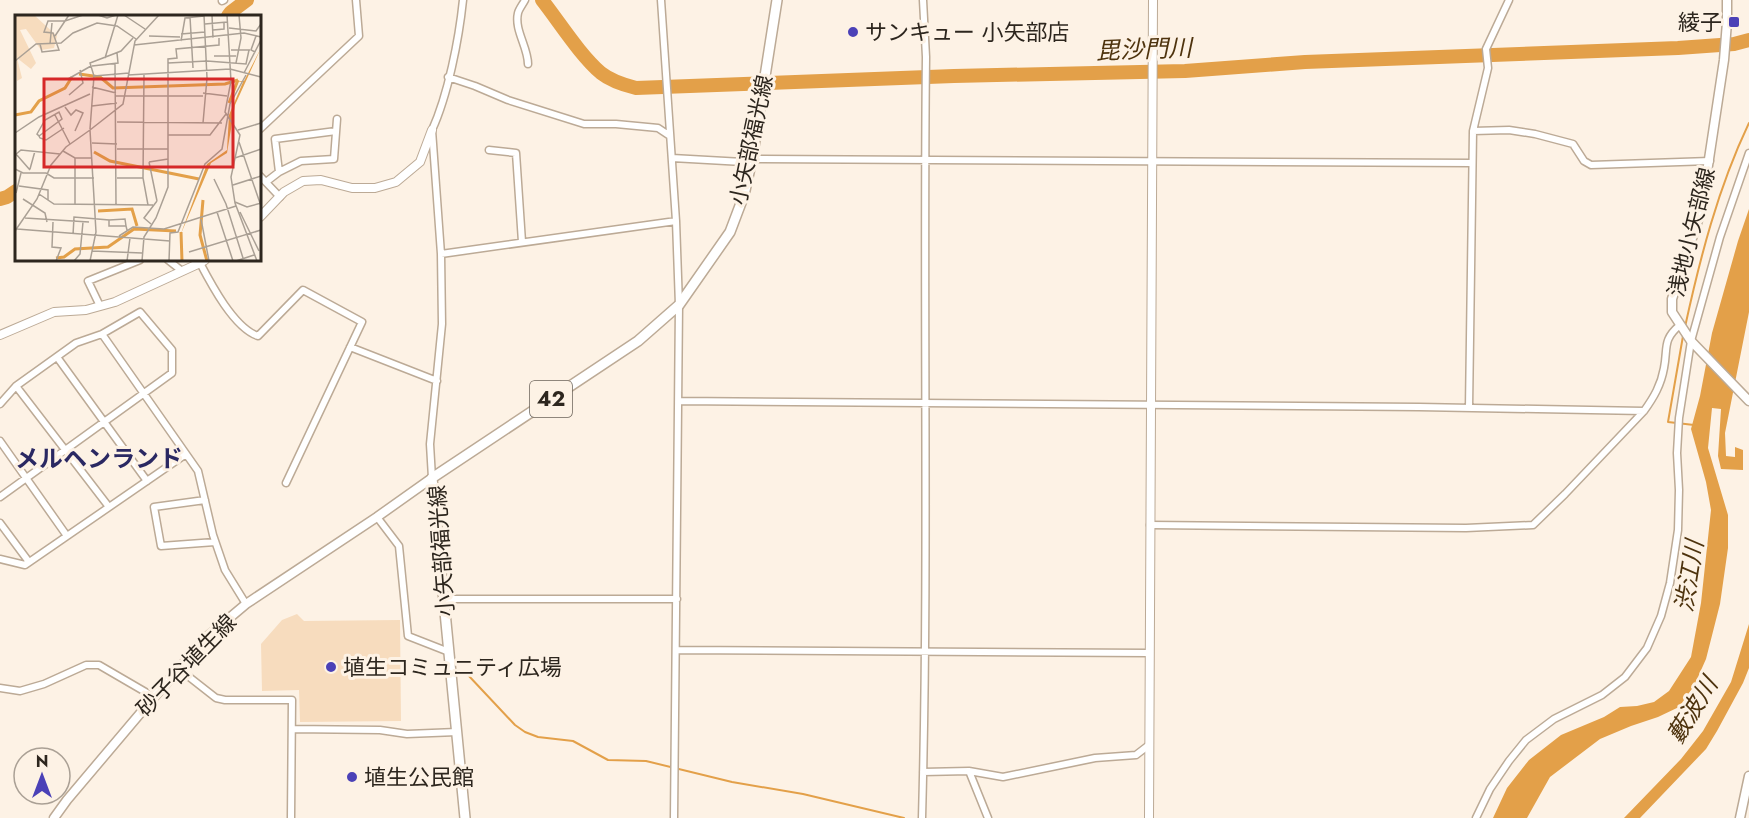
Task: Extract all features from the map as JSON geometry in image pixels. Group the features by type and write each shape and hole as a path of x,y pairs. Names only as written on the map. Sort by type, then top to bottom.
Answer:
{"main road":[{"name":"小矢部福光線","path":"465,818 432,478 638,341 679,305 730,232 744,195 752,159 777,0"},
{"name":"浅地小矢部線","path":"1728,0 1725,52 1710,161 1700,214 1672,299 1672,312 1690,342 1749,401"},
{"name":"砂子谷埴生線","path":"54,818 154,697 208,636 246,604 432,478"},
{"path":"1740,818 1749,776"}],"street":[{"path":"261,128 358,36 356,0"},
{"path":"261,216 284,192 303,181 321,180 338,186 375,188 396,182 420,162 438,116 454,52 463,0"},
{"path":"525,0 518,13 528,64"},
{"path":"661,0 676,221 679,305 674,818"},
{"path":"922,818 926,652 924,403 926,57 923,0"},
{"path":"1149,818 1153,0"},
{"path":"1469,408 1473,131 1488,68 1486,49 1509,0"},
{"path":"448,77 508,100 584,124 658,128 670,136"},
{"path":"266,182 279,172 302,162 334,159 338,119"},
{"path":"432,130 441,254 442,324 430,444 432,478"},
{"path":"1473,131 1509,130 1572,144 1584,161 1591,165 1710,161"},
{"path":"279,172 275,139 336,131"},
{"path":"489,150 516,153 522,242"},
{"path":"1476,818 1490,789 1526,740 1554,719 1602,695 1625,677 1647,648 1661,616 1670,583 1678,530 1679,418 1690,342 1720,237 1749,153"},
{"path":"672,158 743,162 752,159 925,159 1472,163"},
{"path":"261,177 280,197"},
{"path":"441,254 676,221"},
{"path":"100,306 88,281 138,261"},
{"path":"169,261 182,271"},
{"path":"0,335 54,312 86,310 115,302 202,261 221,302 250,333 258,336 303,290 362,322 286,483"},
{"path":"0,404 16,386 76,343 102,334 140,312 172,350 172,373 0,497"},
{"path":"1150,525 1466,528 1533,525 1566,494 1656,396 1664,370 1667,339 1671,332 1680,325"},
{"path":"102,334 198,471 215,542 225,570 246,604"},
{"path":"350,347 437,381"},
{"path":"57,357 147,481"},
{"path":"16,386 109,507"},
{"path":"678,401 1644,411"},
{"path":"0,441 67,536"},
{"path":"0,559 25,565 186,454"},
{"path":"205,500 154,507 161,546 215,542"},
{"path":"377,517 399,546 408,636 449,652"},
{"path":"0,523 29,562"},
{"path":"444,598 677,599"},
{"path":"676,650 1149,654"},
{"path":"0,688 21,691 44,684 86,665 99,665 154,697"},
{"path":"179,669 216,698 292,700 291,818"},
{"path":"292,729 380,730 407,734 457,732"},
{"path":"923,772 969,771 1003,777 1095,758 1136,755 1149,745"},
{"path":"969,771 988,818"}],"shaded area":[{"path":"1749,209 1749,312 1725,433 1726,456 1735,457 1735,447 1743,450 1743,470 1721,469 1718,456 1721,409 1712,408 1708,448 1728,515 1728,548 1720,604 1706,659 1694,686 1679,707 1600,739 1550,777 1527,818 1493,818 1507,788 1529,760 1561,735 1604,717 1620,707 1654,702 1669,691 1691,657 1701,603 1711,510 1706,482 1691,429 1712,333"},
{"name":"埴生コミュニティ広場","path":"297,614 304,621 400,620 401,721 300,722 299,690 262,691 261,644 282,620"},
{"path":"1749,624 1749,668 1706,749 1640,818 1624,818 1681,759 1703,731 1731,682"}],"waterway":[{"name":"毘沙門川","path":"229,15 247,0"},
{"name":"毘沙門川","path":"542,0 593,66 613,80 636,88 954,76 1185,71 1305,62 1678,48 1734,44 1749,40"},
{"path":"1685,327 1719,198 1749,123"},
{"name":"毘沙門川","path":"0,199 15,192"},
{"path":"1683,336 1668,422 1694,425"},
{"path":"468,675 515,725 525,732 538,737 573,741 608,760 646,761 732,782 803,794 904,818"}],"place":[{"name":"綾子","path":"1734,22"},
{"name":"サンキュー 小矢部店","path":"853,32"},
{"name":"埴生コミュニティ広場","path":"331,667"},
{"name":"埴生公民館","path":"352,777"}],"district":[{"name":"メルヘンランド","path":"99,458"}],"water label":[{"name":"渋江川","path":"1689,576"},
{"name":"藪波川","path":"1692,710"}]}
